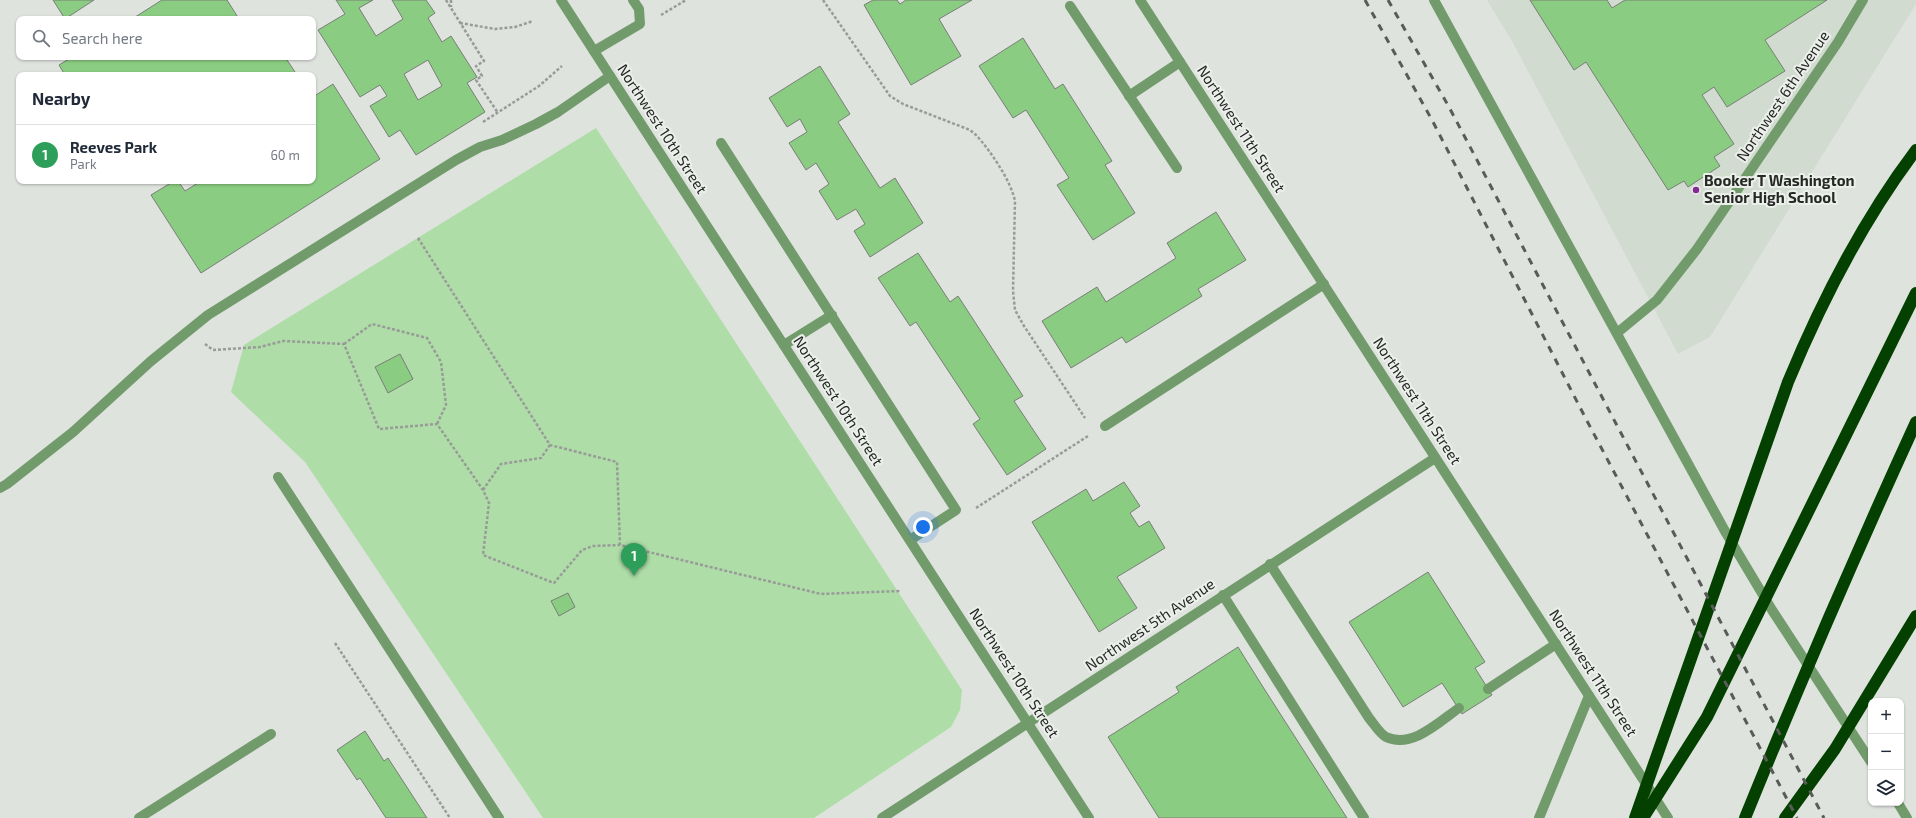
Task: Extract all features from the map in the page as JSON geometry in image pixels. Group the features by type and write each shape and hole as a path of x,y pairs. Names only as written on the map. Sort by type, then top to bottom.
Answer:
{"highway":[{"path":"1635,818 1788,382 1806,338 1828,293 1889,188 1916,150"},
{"path":"1644,818 1707,717 1916,293"},
{"path":"1745,818 1786,718 1878,504 1916,422"},
{"path":"1785,818 1835,749 1916,616"}],"street":[{"name":"Northwest 10th Street","path":"561,0 1089,818"},
{"path":"594,52 640,24 639,9 634,0"},
{"name":"Northwest 11th Street","path":"1140,0 1668,818"},
{"path":"1434,0 1744,564 1868,757"},
{"name":"Northwest 6th Avenue","path":"1617,333 1657,300 1697,249 1838,42 1863,0"},
{"path":"1070,6 1176,168"},
{"path":"1129,96 1180,62"},
{"path":"0,488 73,432 151,361 208,315 456,160 480,147 502,140 558,112 610,76"},
{"path":"721,143 956,510 910,540"},
{"path":"1104,426 1324,284"},
{"path":"784,345 832,316"},
{"name":"Northwest 5th Avenue","path":"882,818 1435,458"},
{"path":"278,477 499,818"},
{"path":"1270,564 1369,718 1385,736 1400,740 1414,738 1459,708"},
{"path":"1223,595 1364,818"},
{"path":"1488,689 1556,644"},
{"path":"1539,818 1589,696"},
{"path":"139,818 271,734"},
{"path":"1900,806 1907,818"}],"path":[{"path":"446,0 484,61 476,66 482,76 476,80 498,113"},
{"path":"451,0 451,8"},
{"path":"658,16 686,0"},
{"path":"823,0 890,96 903,104 970,130 976,135 1006,179 1014,194 1015,201 1013,291 1015,310 1085,419"},
{"path":"460,23 495,29 515,27 533,20"},
{"path":"478,125 539,86 562,66"},
{"path":"418,238 550,445 617,462 620,545"},
{"path":"185,333 213,350 260,347 283,341 344,344 372,324 427,338 441,362 446,398 446,405 438,424"},
{"path":"344,344 379,429 438,424"},
{"path":"438,424 483,490 489,503 483,554 554,583 582,550 593,546 620,545 821,594 901,591"},
{"path":"970,513 1094,432"},
{"path":"483,490 501,464 541,458 550,445"},
{"path":"335,643 450,818"}],"shaded area":[{"name":"Booker T Washington Senior High School","path":"1487,0 1916,0 1916,4 1710,337 1678,354 1513,43"}],"green space":[{"path":"596,128 962,690 960,710 951,727 814,818 543,818 305,462 231,392 244,345"}],"building":[{"path":"53,0 94,0 70,16 63,16"},
{"path":"162,0 227,0 237,16 137,16"},
{"path":"336,0 373,0 359,8 376,36 403,19 392,0 426,0 435,13 428,18 442,42 451,36 477,77 467,83 485,112 416,155 400,130 389,137 370,106 387,96 380,85 360,97 318,30 345,14","holes":["428,60 442,86 418,100 404,74"]},
{"path":"873,0 897,0 900,4 906,0 972,0 939,19 961,56 911,85 864,5"},
{"path":"1530,0 1607,0 1612,8 1625,0 1827,0 1765,40 1785,71 1727,107 1714,87 1702,95 1734,144 1714,157 1720,166 1688,187 1684,181 1668,190 1586,62 1574,70"},
{"path":"1023,38 1055,89 1063,84 1112,161 1105,165 1135,213 1093,240 1057,185 1069,178 1026,110 1013,118 979,66"},
{"path":"67,60 287,60 295,72 63,72 59,65"},
{"path":"820,66 850,114 838,122 880,188 895,178 923,223 870,257 854,231 865,224 856,209 837,220 819,191 829,184 816,163 806,170 789,143 807,132 800,119 787,127 769,98"},
{"path":"333,84 380,159 201,273 151,195 169,184 180,184 185,191 196,184 316,184 316,95"},
{"path":"1216,212 1246,260 1198,289 1202,296 1126,343 1122,337 1071,368 1042,321 1097,287 1106,302 1176,258 1167,243"},
{"path":"918,253 950,302 958,296 1023,396 1014,401 1046,449 1007,475 973,424 980,419 916,322 910,326 878,278"},
{"path":"400,354 413,379 388,393 375,367"},
{"path":"1124,482 1140,506 1130,513 1139,527 1149,521 1165,548 1117,577 1137,608 1099,632 1032,522 1086,489 1093,501"},
{"path":"1428,572 1485,662 1475,668 1492,695 1462,714 1442,683 1403,707 1349,622"},
{"path":"568,593 575,607 559,616 551,601"},
{"path":"1238,647 1347,818 1159,818 1108,737 1179,692 1176,687"},
{"path":"365,731 384,761 388,758 427,818 386,818 360,778 357,780 337,750"}],"railway":[{"path":"1365,0 1432,120 1586,419 1797,818"},
{"path":"1388,0 1449,107 1824,818"}],"place":[{"name":"Booker T Washington Senior High School","path":"1696,190"},
{"name":"Reeves Park","path":"634,576"}]}
